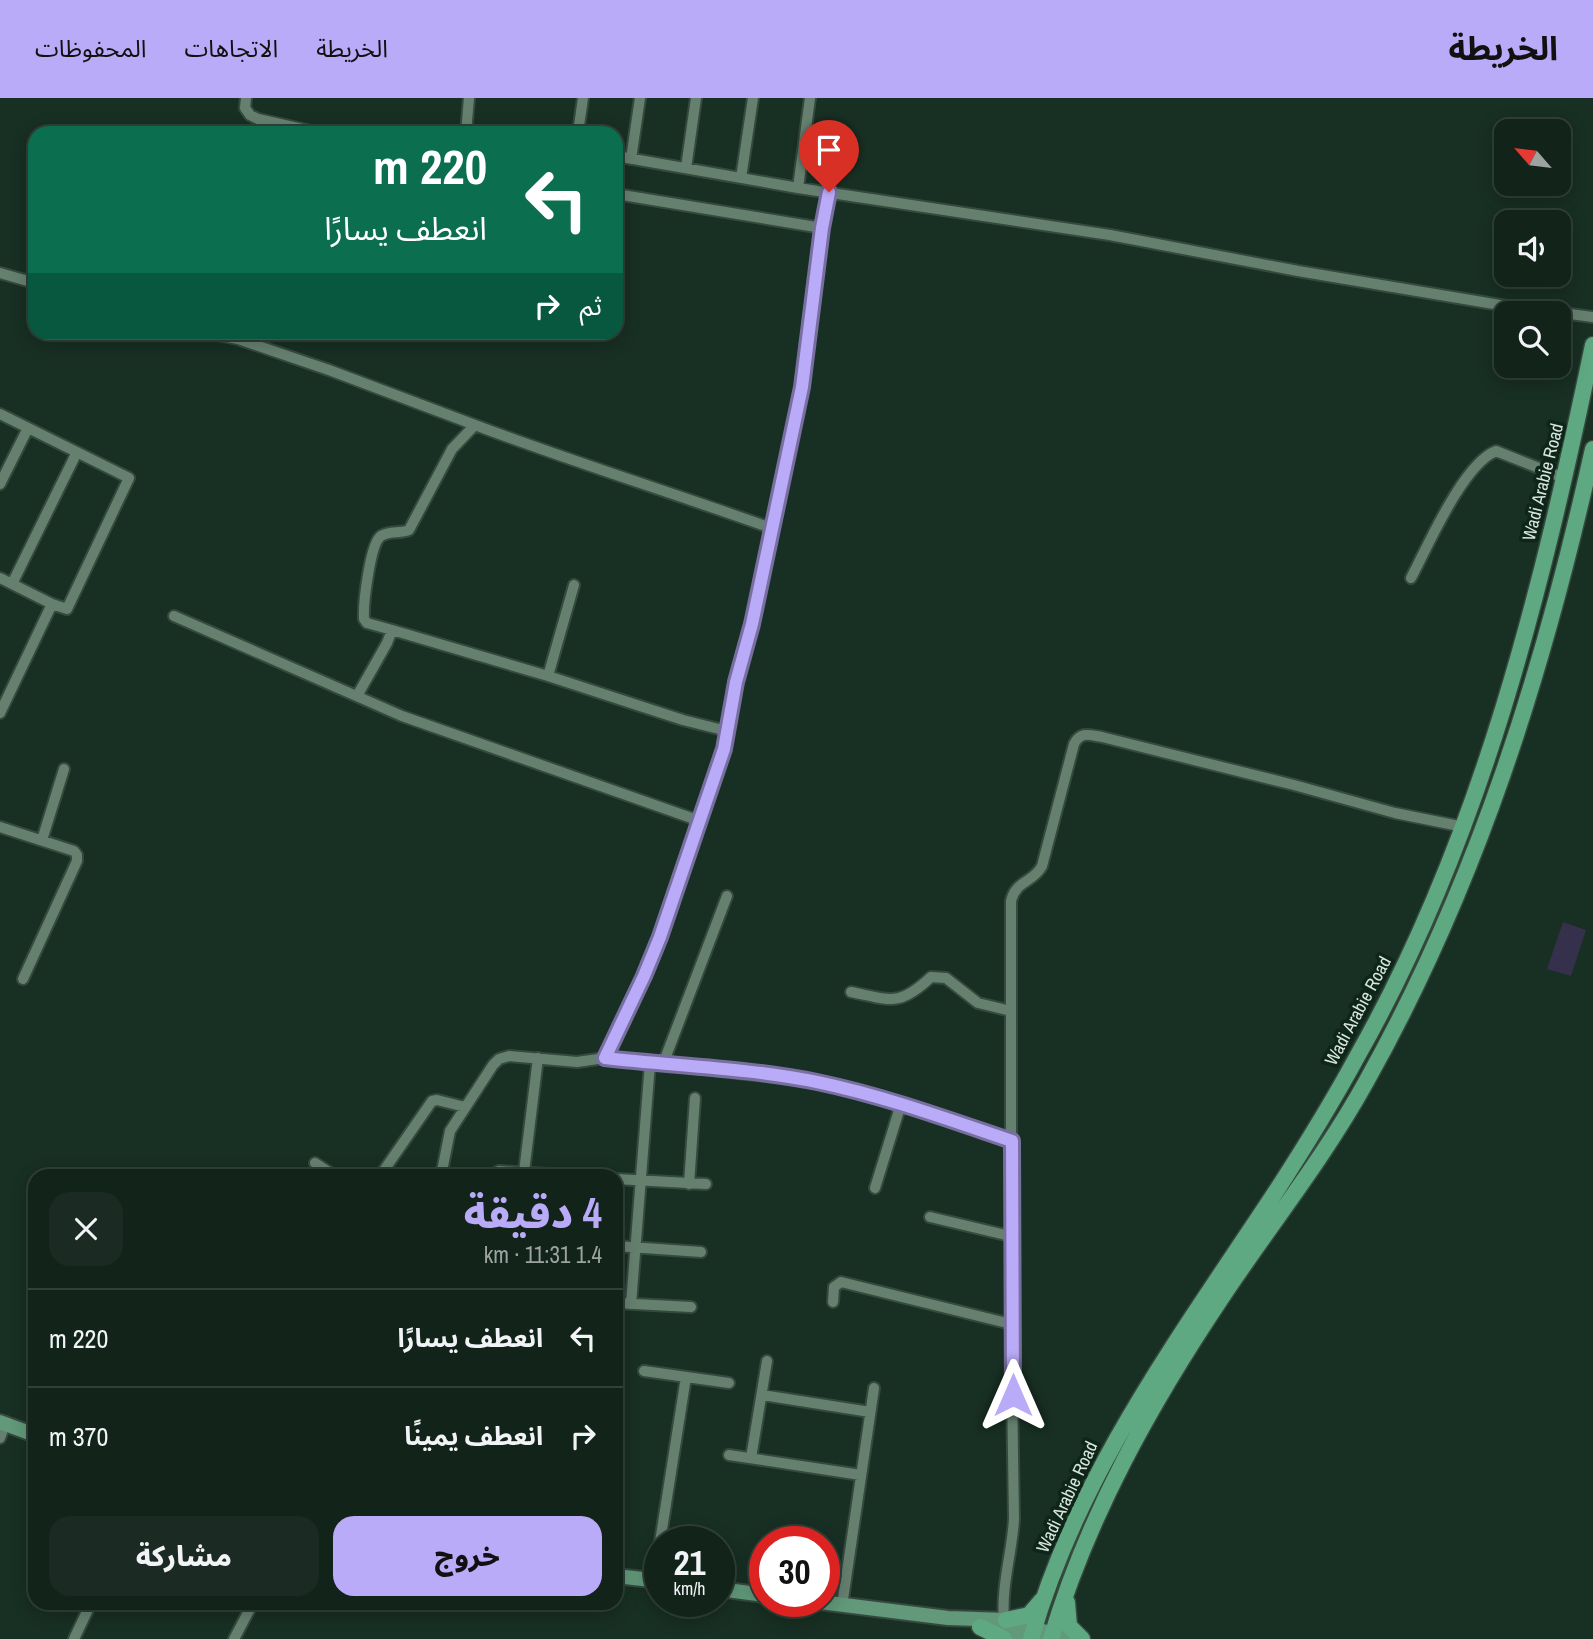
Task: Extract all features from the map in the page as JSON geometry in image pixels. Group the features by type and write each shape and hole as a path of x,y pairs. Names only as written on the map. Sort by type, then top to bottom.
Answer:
{"highway":[{"name":"Wadi Arabie Road","path":"1040,1636 1047,1592 1058,1559 1100,1467 1188,1320 1282,1182 1370,1033 1412,949 1464,827 1515,669 1564,478 1593,345"},
{"name":"Wadi Arabie Road","path":"1040,1636 1067,1591 1116,1474 1155,1403 1224,1295 1287,1207 1341,1123 1365,1084 1428,963 1488,821 1521,721 1593,449"},
{"path":"1067,1591 1069,1626 1082,1639"},
{"path":"1005,1620 1029,1615 1047,1592"},
{"path":"977,1623 1004,1639"}],"main road":[{"path":"2,1428 28,1434"},
{"path":"623,1577 644,1579"},
{"path":"842,1606 948,1618 1040,1636 1070,1639"},
{"path":"977,1623 1005,1620 1040,1636"}],"street":[{"path":"246,98 245,108 258,119 289,126"},
{"path":"467,126 469,98"},
{"path":"579,126 583,98"},
{"path":"631,159 640,98"},
{"path":"686,168 696,98"},
{"path":"741,178 753,98"},
{"path":"798,188 810,98"},
{"path":"623,157 798,188 1110,235 1378,285 1593,317"},
{"path":"605,1058 644,976 720,767 736,682 752,624 802,387 829,192"},
{"path":"623,195 822,228"},
{"path":"0,273 28,280"},
{"path":"241,340 542,450 771,528"},
{"path":"0,414 129,478 67,609 0,578"},
{"path":"475,425 452,449 409,530 384,534 377,540 372,557 364,619 367,623 548,676 683,720 727,731"},
{"path":"0,484 28,428"},
{"path":"1411,578 1464,481 1486,455 1496,451 1564,478"},
{"path":"12,584 77,452"},
{"path":"548,676 574,585"},
{"path":"0,713 52,604"},
{"path":"174,616 402,716 700,821"},
{"path":"357,696 392,630"},
{"path":"1005,1620 1002,1605 1012,1550 1014,1519 1010,1236 1011,901 1018,885 1037,874 1042,866 1078,737 1085,734 1294,785 1395,813 1464,827"},
{"path":"42,840 64,769"},
{"path":"0,827 74,851 78,855 78,862 23,979"},
{"path":"663,1064 727,896"},
{"path":"850,992 888,1000 905,998 931,977 946,978 978,1003 1011,1011"},
{"path":"442,1169 450,1131 499,1059 509,1056 588,1062 605,1058 817,1082 901,1104 1012,1141"},
{"path":"524,1169 538,1058"},
{"path":"631,1304 650,1063"},
{"path":"689,1184 695,1098"},
{"path":"385,1169 432,1101 465,1107"},
{"path":"874,1188 901,1104"},
{"path":"315,1163 324,1169"},
{"path":"623,1180 706,1184"},
{"path":"930,1217 1010,1236"},
{"path":"623,1246 701,1252"},
{"path":"834,1302 834,1287 841,1282 1011,1324"},
{"path":"623,1303 691,1307"},
{"path":"751,1458 767,1361"},
{"path":"644,1371 729,1383"},
{"path":"663,1526 686,1377"},
{"path":"842,1606 874,1388"},
{"path":"762,1395 870,1412"},
{"path":"729,1455 861,1475"},
{"path":"977,1623 993,1609 1004,1590"},
{"path":"74,1639 88,1610"},
{"path":"234,1639 249,1610"}],"shaded area":[{"path":"1563,922 1586,930 1571,976 1547,969"}],"route":[{"path":"829,192 802,387 752,624 736,682 720,767 660,937 605,1058 774,1075 817,1082 901,1104 1012,1141 1010,1236 1013,1395"}]}
